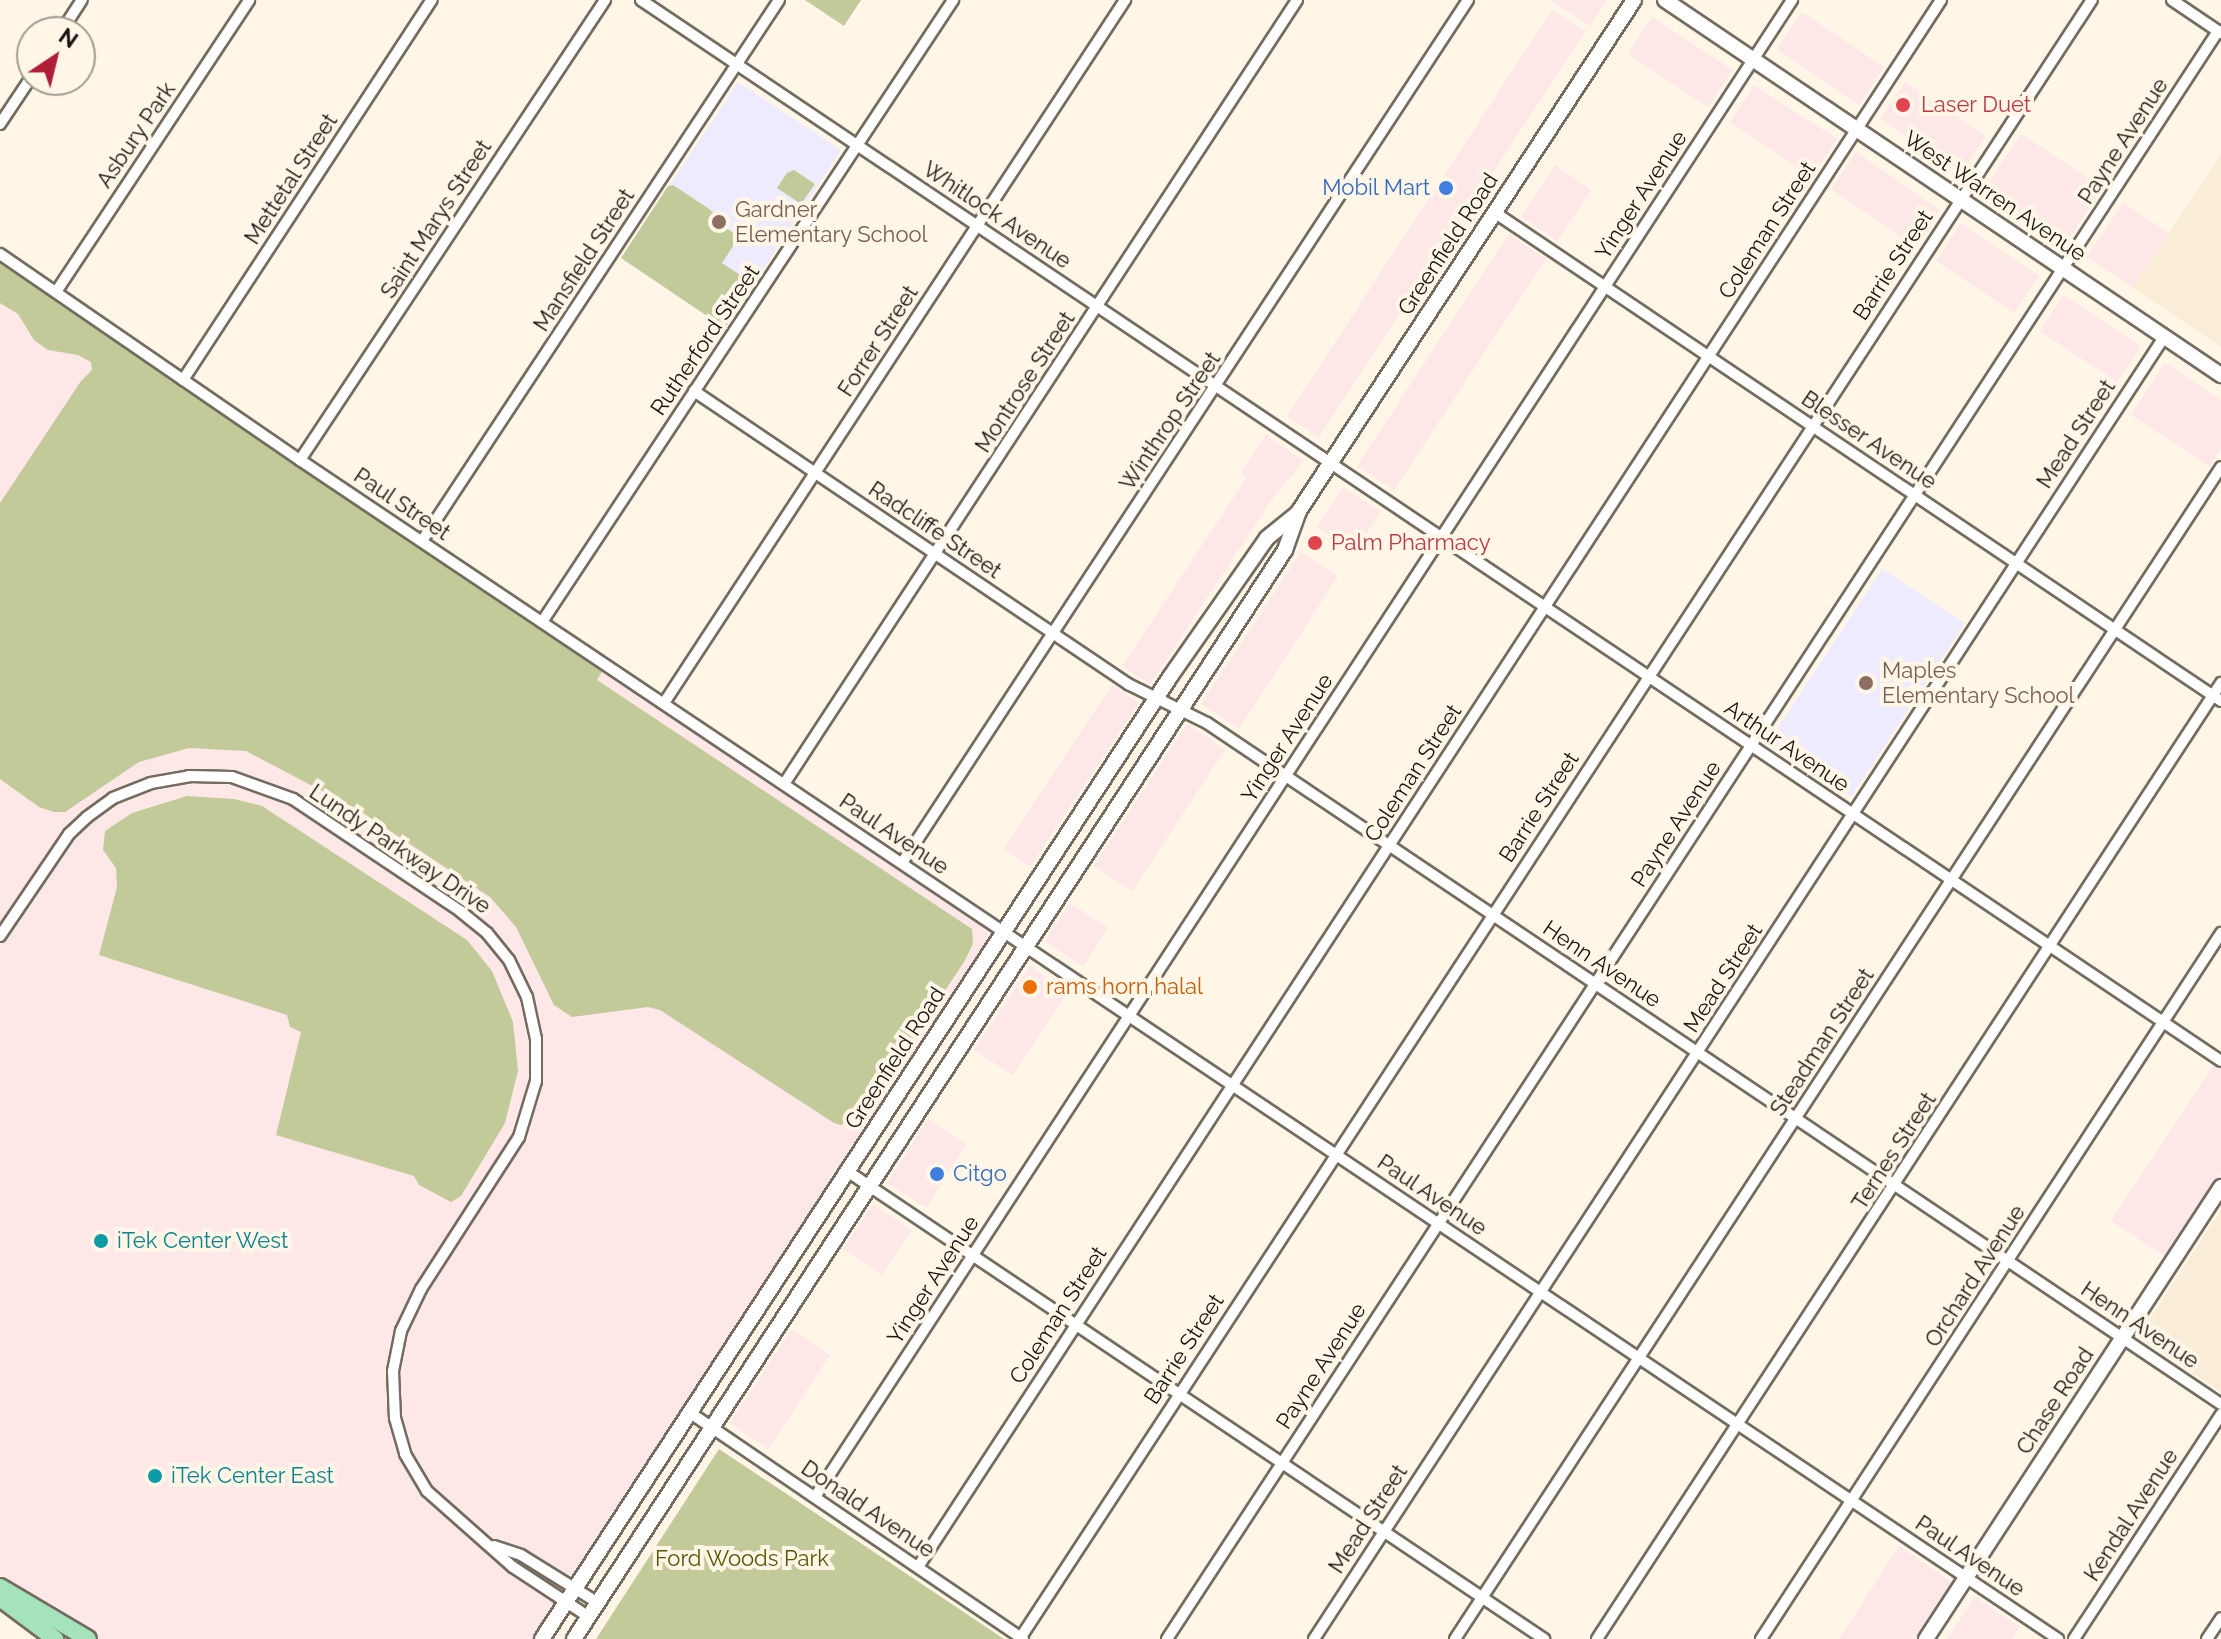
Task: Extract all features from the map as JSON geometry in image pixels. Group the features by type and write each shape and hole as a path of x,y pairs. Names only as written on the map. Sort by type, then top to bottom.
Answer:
{"main road":[{"name":"Greenfield Road","path":"574,1639 1285,550 1299,511 1634,0"},
{"name":"West Warren Avenue","path":"1665,0 2221,375"},
{"name":"Greenfield Road","path":"542,1639 1156,699 1267,538 1299,511"},
{"path":"1095,791 1118,806"},
{"name":"Chase Road","path":"1926,1639 2221,1187"},
{"path":"0,1587 88,1639"},
{"path":"0,1598 55,1639"}],"street":[{"name":"Asbury Park","path":"56,292 249,0"},
{"name":"Mettetal Street","path":"183,380 432,0"},
{"name":"Saint Marys Street","path":"300,460 605,0"},
{"name":"Whitlock Avenue","path":"641,0 1330,464"},
{"name":"Mansfield Street","path":"422,541 779,0"},
{"name":"Rutherford Street","path":"542,622 953,0"},
{"name":"Forrer Street","path":"664,703 1125,0"},
{"name":"Montrose Street","path":"784,784 1297,0"},
{"name":"Winthrop Street","path":"902,863 1468,0"},
{"name":"Yinger Avenue","path":"815,1497 1792,0"},
{"name":"Coleman Street","path":"918,1567 1941,0"},
{"name":"Barrie Street","path":"1022,1638 1335,1154 2092,0"},
{"path":"2172,0 2220,32"},
{"name":"Payne Avenue","path":"1167,1639 2062,268 2220,32"},
{"path":"0,124 19,96"},
{"name":"Blesser Avenue","path":"1494,212 2217,698"},
{"name":"Paul Street","path":"0,254 300,460 784,784"},
{"name":"Mead Street","path":"1314,1639 2164,337"},
{"name":"Radcliffe Street","path":"694,391 1156,699"},
{"name":"Arthur Avenue","path":"1330,464 2221,1061"},
{"name":"Steadman Street","path":"1455,1639 2221,467"},
{"name":"Ternes Street","path":"1597,1639 1896,1185 2049,946 2217,698 2221,683"},
{"name":"Henn Avenue","path":"1156,699 1181,709 1286,776 2221,1404"},
{"name":"Lundy Parkway Drive","path":"0,936 69,834 87,817 113,798 151,783 189,776 232,777 293,799 460,911 487,933 509,960 527,997 536,1039 534,1092 519,1137 421,1289 401,1331 393,1371 395,1418 405,1454 427,1491 454,1519 492,1546 513,1567 589,1617"},
{"name":"Paul Avenue","path":"784,784 2058,1639"},
{"name":"Orchard Avenue","path":"1761,1639 2221,933"},
{"path":"847,1171 1544,1639"},
{"name":"Donald Avenue","path":"689,1412 1022,1638"},
{"name":"Kendal Avenue","path":"2074,1639 2221,1414"},
{"name":"Lundy Parkway Drive","path":"492,1546 521,1555 598,1603"},
{"path":"2207,1639 2221,1618"}],"shaded area":[{"path":"1550,0 1607,0 1590,26"},
{"path":"1552,10 1586,31 1319,437 1287,416"},
{"path":"1802,12 1884,67 1859,105 1777,49"},
{"path":"1652,17 1733,70 1708,107 1628,54"},
{"name":"Gardner Elementary School","path":"738,82 841,150 725,328 621,258"},
{"path":"1905,82 1986,136 1962,173 1880,119"},
{"path":"1754,85 1837,139 1812,177 1730,122"},
{"path":"2021,134 2103,188 2066,243 1984,189"},
{"path":"1856,152 1940,210 1915,246 1831,189"},
{"path":"2221,154 2221,347 2133,288"},
{"path":"1555,165 1591,190 1557,241 1521,216"},
{"path":"2123,203 2169,233 2133,288 2087,257"},
{"path":"1961,223 2039,276 2014,313 1936,261"},
{"path":"1509,234 1546,259 1394,490 1357,466"},
{"path":"0,267 973,916 989,935 988,942 534,1639 100,1639 0,1575"},
{"path":"2064,295 2141,346 2117,382 2040,331"},
{"path":"2165,363 2221,400 2221,449 2209,466 2131,415"},
{"path":"1266,435 1304,461 1275,495 1150,684 1122,666 1247,477 1241,472"},
{"path":"1343,487 1381,512 1355,551 1317,527"},
{"path":"1301,552 1338,576 1239,729 1201,704"},
{"name":"Maples Elementary School","path":"1882,569 1965,623 1851,797 1768,743"},
{"path":"1112,685 1139,703 1030,867 1003,849"},
{"path":"1187,724 1225,750 1132,891 1094,866"},
{"path":"1070,903 1108,928 1083,967 1045,941"},
{"path":"1030,966 1068,991 1013,1075 974,1050"},
{"path":"2221,1054 2221,1174 2166,1257 2111,1221"},
{"path":"928,1119 967,1144 926,1208 887,1183"},
{"path":"873,1204 912,1230 882,1275 843,1249"},
{"path":"2221,1210 2221,1392 2138,1337"},
{"path":"792,1329 830,1355 768,1449 730,1423"},
{"path":"1899,1546 1952,1582 1915,1639 1839,1639"},
{"path":"1975,1597 2020,1627 2012,1639 1947,1639"}],"green space":[{"path":"805,0 861,0 844,26"},
{"path":"794,170 815,184 801,204 777,188 787,173"},
{"path":"673,185 709,209 720,218 718,222 739,237 722,263 754,284 725,328 621,258 668,186"},
{"path":"0,263 604,668 597,680 972,929 973,944 964,962 862,1115 841,1125 834,1123 660,1010 648,1007 572,1017 554,1005 516,927 490,897 360,811 246,751 189,748 139,762 65,812 39,807 0,779 0,503 81,381 92,370 91,362 78,355 48,350 34,340 18,314 0,303"},
{"path":"187,796 234,799 262,806 467,940 492,971 513,1022 518,1071 505,1123 461,1196 451,1202 419,1185 414,1176 276,1135 301,1032 290,1027 287,1015 99,955 117,887 116,868 103,850 105,831 132,813"},
{"name":"Ford Woods Park","path":"719,1449 868,1548 1004,1639 596,1639"}],"place":[{"name":"Laser Duet","path":"1903,105"},
{"name":"Mobil Mart","path":"1446,188"},
{"name":"Gardner Elementary School","path":"719,222"},
{"name":"Palm Pharmacy","path":"1315,543"},
{"name":"Maples Elementary School","path":"1866,683"},
{"name":"rams horn halal","path":"1030,987"},
{"name":"Citgo","path":"937,1174"},
{"name":"iTek Center West","path":"101,1241"},
{"name":"iTek Center East","path":"155,1476"}]}
